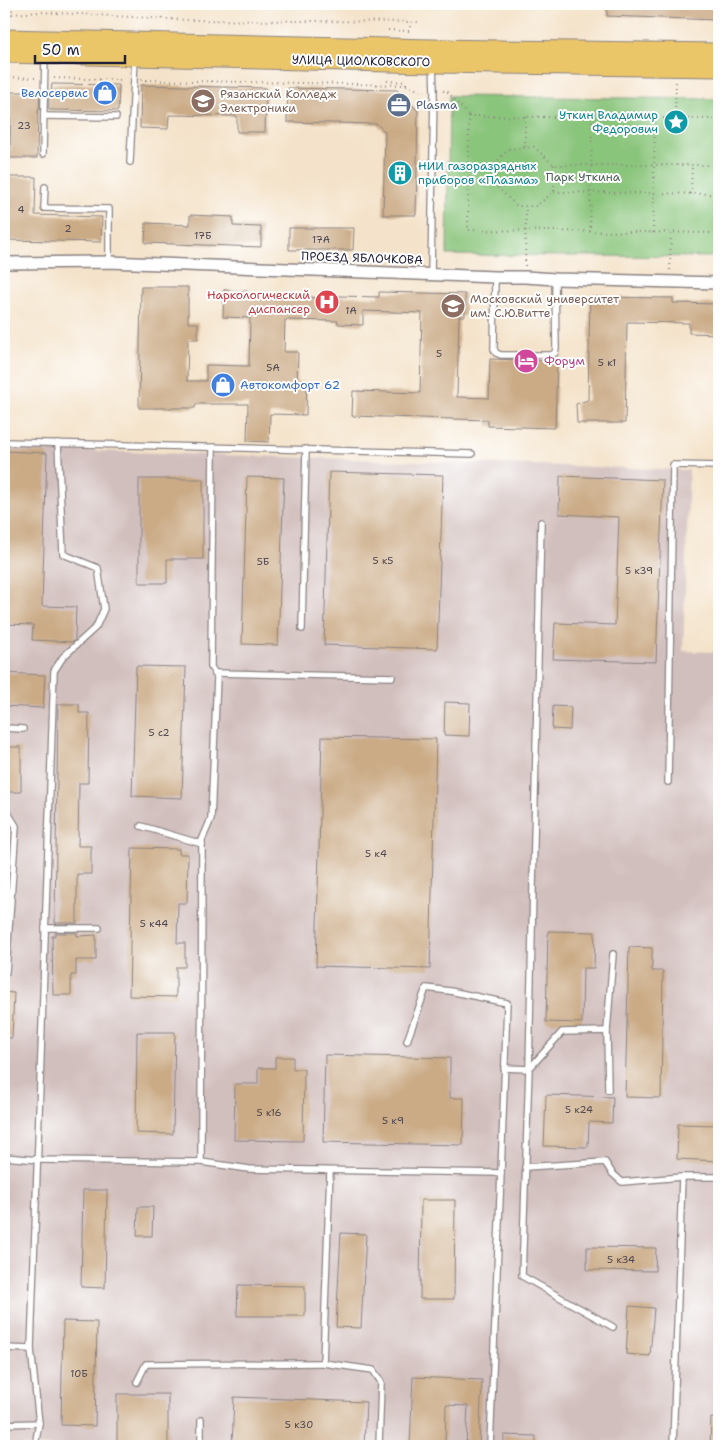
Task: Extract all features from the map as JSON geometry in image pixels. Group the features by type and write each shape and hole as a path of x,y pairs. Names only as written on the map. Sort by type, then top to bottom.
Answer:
{"main road":[{"name":"УЛИЦА ЦИОЛКОВСКОГО","path":"4,39 719,67"},
{"name":"УЛИЦА ЦИОЛКОВСКОГО","path":"4,53 135,56 433,56 719,53"}],"street":[{"name":"ПРОЕЗД ЯБЛОЧКОВА","path":"4,263 108,262 495,278 525,277 719,283"}],"lane":[{"path":"44,154 45,53"},
{"path":"130,162 135,56"},
{"path":"431,274 433,56"},
{"path":"44,116 116,117"},
{"path":"44,187 44,208 109,209 108,262"},
{"path":"495,278 494,349 496,353 501,355 552,356 556,348 556,279"},
{"path":"4,442 472,454"},
{"path":"35,1446 39,1423 31,1349 39,1160 54,671 63,657 96,627 104,609 98,568 63,554 58,444"},
{"path":"201,1162 202,840 211,820 217,678 211,667 213,447"},
{"path":"302,629 306,449"},
{"path":"668,782 673,465 719,466"},
{"path":"541,522 529,1069 522,1276 613,1327"},
{"path":"214,673 392,677"},
{"path":"4,728 23,729"},
{"path":"4,812 8,813 16,826 6,972 4,972"},
{"path":"141,826 202,844"},
{"path":"46,928 99,928"},
{"path":"608,1090 607,1031 613,954"},
{"path":"408,1041 426,988 507,1003 490,1446"},
{"path":"529,1069 562,1032 607,1031"},
{"path":"504,1068 529,1069"},
{"path":"4,1158 201,1162 249,1169 501,1173"},
{"path":"525,1167 605,1162 612,1173 622,1182 682,1177 719,1177"},
{"path":"323,1363 330,1171"},
{"path":"673,1446 682,1177"},
{"path":"4,1348 31,1349"},
{"path":"137,1382 146,1364 323,1363 373,1370 382,1382 379,1446"},
{"path":"201,1420 201,1446"},
{"path":"4,1424 39,1423"}],"path":[{"path":"12,4 12,14"},
{"path":"6,17 12,14 40,12 197,20 421,22"},
{"path":"388,30 409,30 411,22"},
{"path":"674,118 676,66"},
{"path":"4,78 406,85 418,90 447,91 469,116 468,230 719,233"},
{"path":"387,81 406,82 406,85"},
{"path":"469,116 719,119"},
{"path":"525,116 525,147"},
{"path":"590,232 592,117"},
{"path":"654,232 655,118"},
{"path":"719,165 554,165 534,147 509,149 495,163 496,186 517,206 536,206 554,192 719,194"},
{"path":"554,165 554,192"},
{"path":"691,194 692,165"},
{"path":"469,166 495,166"},
{"path":"468,182 496,183"},
{"path":"525,277 526,206"},
{"path":"670,281 671,233"}],"shaded area":[{"path":"4,448 689,470 683,651 719,652 719,1446 4,1446"}],"green space":[{"name":"Парк Уткина","path":"449,96 719,99 719,257 447,255"}],"building":[{"path":"607,4 717,4 717,20 607,16"},
{"path":"52,84 119,85 118,111 49,110 49,93 51,93"},
{"name":"Рязанский Колледж Электроники","path":"141,85 266,88 265,132 237,132 237,116 169,115 168,129 140,128"},
{"name":"НИИ газоразрядных приборов «Плазма»","path":"288,88 397,90 418,111 416,215 383,215 385,132 377,124 287,122"},
{"path":"11,92 40,92 37,158 10,158"},
{"path":"8,177 36,177 35,215 102,217 101,242 7,240"},
{"path":"190,215 233,217 233,226 261,227 261,247 145,243 146,223 190,225"},
{"path":"289,228 354,228 353,250 289,250"},
{"path":"141,287 188,287 188,323 198,323 198,339 188,339 187,381 206,381 206,365 249,366 250,318 223,317 224,290 247,291 247,296 339,298 339,296 379,297 379,292 465,294 465,316 459,316 457,397 489,398 490,359 557,361 555,428 488,426 488,420 352,416 353,391 420,393 422,313 363,311 363,325 338,324 338,321 285,320 284,352 298,352 297,382 307,382 306,415 270,414 269,442 247,441 248,404 196,404 195,408 139,408"},
{"path":"590,297 673,298 673,303 719,304 719,334 689,333 689,323 627,322 625,423 577,423 576,404 588,400"},
{"path":"4,451 47,453 42,606 76,607 75,639 73,642 32,640 33,625 4,624"},
{"path":"329,472 443,475 437,649 324,645"},
{"path":"560,476 663,480 656,662 553,659 555,623 615,625 619,517 559,514"},
{"path":"247,477 284,478 278,645 242,644"},
{"path":"139,479 203,479 203,559 167,559 167,583 139,583"},
{"path":"136,666 186,667 182,798 132,796"},
{"path":"4,673 45,675 43,708 4,706"},
{"path":"445,702 470,703 469,736 444,735"},
{"path":"58,704 79,704 79,713 89,713 88,783 79,783 78,846 91,846 91,874 77,874 77,923 55,923"},
{"path":"553,706 571,707 570,730 552,729"},
{"path":"322,737 436,739 430,969 316,966"},
{"path":"4,747 21,747 21,792 4,792"},
{"path":"132,848 179,849 179,854 188,854 187,903 178,903 177,943 185,943 185,967 176,967 176,997 129,996"},
{"path":"548,931 595,932 594,968 583,968 582,1023 546,1022"},
{"path":"55,933 77,933 77,936 96,935 96,960 76,960 76,975 71,975 71,995 53,995 52,936 55,936"},
{"path":"629,947 652,948 652,971 663,971 661,1098 625,1097"},
{"path":"4,992 14,993 12,1038 4,1038"},
{"path":"137,1032 175,1032 173,1134 136,1133"},
{"path":"325,1055 450,1058 450,1098 464,1098 463,1145 323,1142"},
{"path":"275,1057 293,1057 293,1069 304,1069 303,1141 234,1140 235,1084 258,1084 258,1068 275,1068"},
{"path":"546,1095 613,1097 612,1123 589,1122 588,1147 544,1146"},
{"path":"678,1124 719,1125 719,1161 677,1159"},
{"path":"83,1190 107,1190 105,1288 81,1287"},
{"path":"421,1200 455,1200 454,1299 420,1299"},
{"path":"138,1207 153,1207 152,1236 137,1236"},
{"path":"341,1233 366,1234 361,1328 336,1327"},
{"path":"587,1247 656,1248 655,1271 587,1270"},
{"path":"238,1285 305,1286 305,1316 237,1316"},
{"path":"629,1306 654,1308 650,1356 626,1354"},
{"path":"63,1321 97,1322 95,1426 61,1425"},
{"path":"413,1377 482,1380 479,1446 466,1446 468,1406 446,1405 445,1446 410,1446"},
{"path":"117,1394 168,1394 168,1446 117,1446"},
{"path":"234,1397 366,1402 364,1446 232,1446"},
{"path":"711,1418 719,1419 719,1446 710,1446"},
{"path":"504,1435 536,1436 536,1446 504,1446"}],"place":[{"name":"Велосервис","path":"105,93"},
{"name":"Рязанский Колледж Электроники","path":"203,101"},
{"name":"Plasma","path":"399,105"},
{"name":"Уткин Владимир Федорович","path":"676,122"},
{"name":"НИИ газоразрядных приборов «Плазма»","path":"400,173"},
{"name":"Наркологический диспансер","path":"327,302"},
{"name":"Московский университет им. С.Ю.Витте","path":"453,306"},
{"name":"Форум","path":"526,361"},
{"name":"Автокомфорт 62","path":"223,385"}]}
